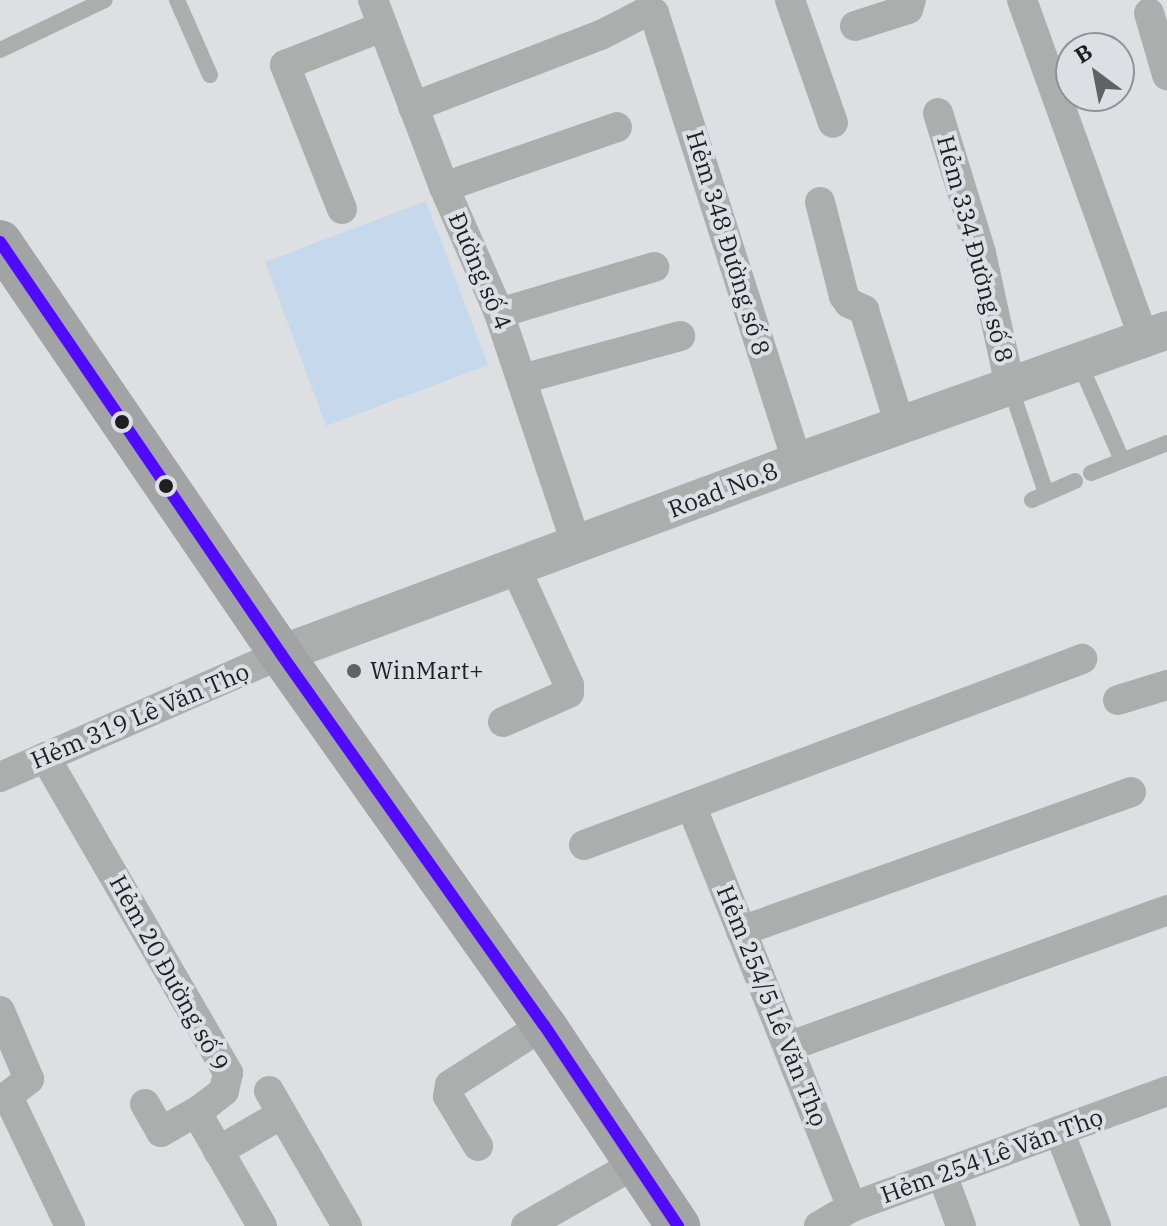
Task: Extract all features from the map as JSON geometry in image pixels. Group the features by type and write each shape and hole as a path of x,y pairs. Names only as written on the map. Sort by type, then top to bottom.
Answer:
{"main road":[{"path":"0,243 281,654 544,1025 678,1226"}],"street":[{"path":"790,0 833,123"},
{"path":"855,26 908,9 911,0"},
{"path":"1022,0 1155,334"},
{"name":"Hẻm 348 Đường số 8","path":"413,107 601,35 646,12 654,13 660,23 797,462"},
{"path":"1149,13 1167,75"},
{"path":"342,209 285,65 377,14"},
{"name":"Đường số 4","path":"377,14 444,187 499,313 577,546"},
{"name":"Hẻm 334 Đường số 8","path":"938,113 981,253 1010,386"},
{"path":"444,187 617,127"},
{"path":"820,202 844,296 849,303 864,310 900,425"},
{"path":"499,313 654,267"},
{"name":"Road No.8","path":"281,654 797,462 1155,334"},
{"path":"522,379 680,336"},
{"path":"503,722 569,693 569,685 516,569"},
{"name":"Hẻm 319 Lê Văn Thọ","path":"0,777 281,654"},
{"path":"584,845 1082,659"},
{"path":"1118,700 1167,685"},
{"name":"Hẻm 20 Đường số 9","path":"45,757 228,1073 224,1091 201,1109 202,1122 262,1226"},
{"path":"741,931 1131,792"},
{"name":"Hẻm 254/5 Lê Văn Thọ","path":"691,805 852,1207"},
{"path":"790,1046 1167,910"},
{"path":"0,1011 29,1079 9,1095 10,1101 70,1226"},
{"path":"478,1146 448,1096 450,1085 544,1025"},
{"name":"Hẻm 254 Lê Văn Thọ","path":"819,1226 852,1207 1167,1091"},
{"path":"218,1151 276,1102 347,1226"},
{"path":"145,1104 161,1132 201,1109"},
{"path":"1059,1131 1096,1226"},
{"path":"526,1226 635,1164"},
{"path":"942,1174 961,1226"}],"lane":[{"path":"0,50 105,0"},
{"path":"177,0 210,75"},
{"path":"1079,362 1122,460"},
{"path":"1010,386 1039,496 1075,481"},
{"path":"1091,473 1167,443"}],"shaded area":[{"path":"426,201 488,365 326,426 265,262"}],"transit line":[{"path":"0,242 281,654 544,1025 678,1226"}],"place":[{"name":"WinMart+","path":"354,671"}]}
